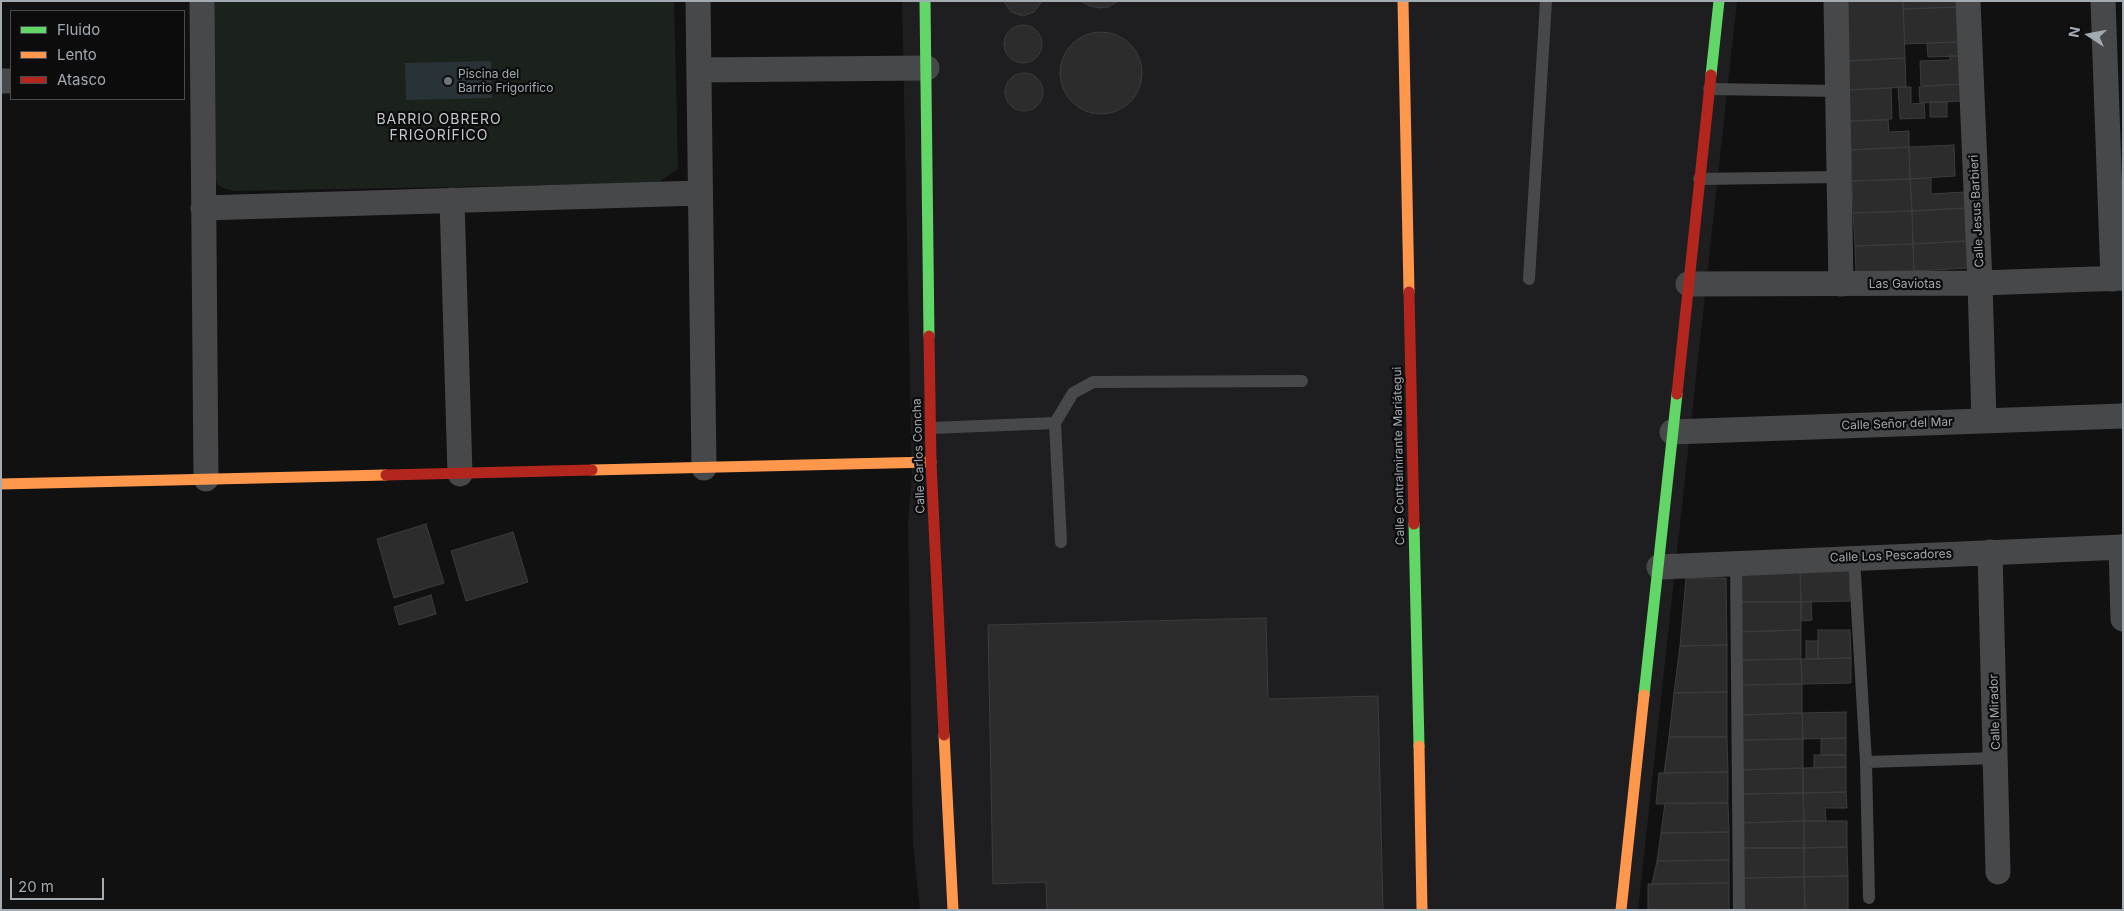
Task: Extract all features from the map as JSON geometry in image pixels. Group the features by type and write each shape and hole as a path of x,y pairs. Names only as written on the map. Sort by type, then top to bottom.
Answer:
{"street":[{"path":"202,1 193,79 203,208 206,479"},
{"path":"698,1 704,468"},
{"name":"Calle Carlos Concha","path":"925,1 932,462 953,910"},
{"name":"Calle Contralmirante Mariátegui","path":"1403,1 1422,910"},
{"path":"1621,910 1719,1"},
{"path":"1836,1 1840,284"},
{"name":"Calle Jesus Barbieri","path":"1968,1 1984,421"},
{"path":"2103,1 2118,278"},
{"path":"699,70 927,68"},
{"path":"203,208 700,193"},
{"path":"452,200 460,474"},
{"name":"Las Gaviotas","path":"1688,284 1980,283 2118,278"},
{"name":"Calle Señor del Mar","path":"1672,432 2123,416"},
{"path":"1,484 932,462"},
{"path":"2122,547 2123,619"},
{"name":"Calle Los Pescadores","path":"1658,567 1854,557 2122,547"},
{"name":"Calle Mirador","path":"1990,552 1997,758 1998,872"}],"lane":[{"path":"1529,279 1546,1"},
{"path":"1709,89 1838,91"},
{"path":"1699,178 1839,177"},
{"path":"1061,542 1055,423 1073,392 1093,382 1302,381"},
{"path":"931,428 1055,423"},
{"path":"1854,557 1866,762 1869,898"},
{"path":"1736,564 1739,910"},
{"path":"1866,762 1997,758"}],"shaded area":[{"path":"209,1 674,1 678,169 657,183 234,191 223,188 218,185 214,173"},
{"path":"902,1 1737,1 1638,910 920,910 913,843 908,522 912,478"},
{"name":"Piscina del Barrio Frigorifico","path":"491,61 492,98 406,100 405,63"}],"building":[{"path":"1004,1 1042,1 1034,12 1023,16 1011,12"},
{"path":"1081,1 1118,1 1108,7 1099,8"},
{"path":"1844,1 1903,1 1905,58 1847,61"},
{"path":"1903,1 1957,1 1958,7 1903,9"},
{"path":"1958,7 1959,42 1905,44 1903,9"},
{"path":"1023,25 1037,30 1042,44 1037,58 1023,63 1009,58 1004,44 1009,30"},
{"path":"1101,32 1117,35 1130,44 1139,57 1142,73 1139,89 1130,102 1117,111 1101,114 1085,111 1072,102 1063,89 1060,73 1063,57 1072,44 1085,35"},
{"path":"1959,42 1960,56 1928,57 1927,43"},
{"path":"1950,56 1960,56 1961,84 1921,86 1920,61 1950,60"},
{"path":"1905,58 1906,87 1848,90 1847,61"},
{"path":"1024,73 1038,78 1043,92 1038,106 1024,111 1010,106 1005,92 1010,78"},
{"path":"1961,84 1962,101 1920,103 1919,87"},
{"path":"1898,87 1911,87 1911,104 1924,103 1925,118 1900,119"},
{"path":"1891,88 1892,119 1849,121 1848,90"},
{"path":"1930,102 1947,102 1947,117 1930,117"},
{"path":"1888,120 1889,132 1909,131 1909,147 1851,150 1849,121"},
{"path":"1954,145 1955,176 1910,179 1909,147"},
{"path":"1909,147 1910,179 1852,181 1851,150"},
{"path":"1931,178 1931,194 1965,192 1966,208 1912,211 1910,179"},
{"path":"1910,179 1912,211 1853,213 1852,181"},
{"path":"1966,208 1967,241 1913,244 1912,211"},
{"path":"1912,211 1913,244 1855,246 1853,213"},
{"path":"1967,241 1969,268 1914,271 1913,244"},
{"path":"1913,244 1914,271 1856,273 1855,246"},
{"path":"426,524 444,583 394,598 377,539"},
{"path":"513,532 528,582 466,601 451,551"},
{"path":"1850,570 1850,601 1801,602 1800,571"},
{"path":"1800,571 1801,602 1737,602 1737,572"},
{"path":"1686,578 1726,578 1727,645 1680,646"},
{"path":"431,595 436,614 399,625 394,607"},
{"path":"1811,601 1812,620 1801,621 1801,602"},
{"path":"1737,602 1801,602 1801,630 1737,632"},
{"path":"1266,618 1268,699 1378,696 1383,910 1047,910 1046,882 993,884 988,625"},
{"path":"1801,630 1801,659 1738,660 1737,632"},
{"path":"1818,630 1850,630 1851,658 1818,659"},
{"path":"1806,641 1818,641 1818,659 1806,659"},
{"path":"1727,645 1727,692 1674,693 1680,646"},
{"path":"1851,658 1851,683 1802,684 1801,659"},
{"path":"1801,659 1802,684 1738,685 1738,660"},
{"path":"1802,684 1802,713 1739,715 1738,685"},
{"path":"1727,692 1727,737 1669,737 1674,693"},
{"path":"1846,712 1846,738 1803,739 1802,713"},
{"path":"1802,713 1803,739 1739,740 1739,715"},
{"path":"1669,737 1727,737 1728,772 1664,773"},
{"path":"1846,738 1846,755 1821,755 1821,739"},
{"path":"1803,739 1803,768 1739,770 1739,740"},
{"path":"1814,755 1846,755 1846,767 1814,768"},
{"path":"1846,767 1846,792 1803,793 1803,768"},
{"path":"1803,768 1803,793 1740,794 1739,770"},
{"path":"1728,772 1728,803 1656,804 1659,773"},
{"path":"1846,792 1847,808 1825,808 1826,821 1804,821 1803,793"},
{"path":"1803,793 1804,821 1740,823 1740,794"},
{"path":"1665,803 1728,803 1729,832 1661,833"},
{"path":"1804,821 1847,821 1847,847 1804,848"},
{"path":"1804,821 1804,848 1741,848 1740,823"},
{"path":"1729,832 1729,860 1657,861 1661,833"},
{"path":"1847,847 1848,876 1804,877 1804,848"},
{"path":"1741,848 1804,848 1804,877 1741,878"},
{"path":"1729,860 1729,883 1652,884 1657,861"},
{"path":"1848,876 1848,910 1805,910 1804,877"},
{"path":"1804,877 1805,910 1742,910 1741,878"},
{"path":"1729,883 1729,910 1648,910 1648,884"}],"traffic: fast":[{"path":"925,1 929,336"},
{"path":"1711,75 1719,1"},
{"path":"1644,695 1677,394"},
{"path":"1414,524 1419,746"}],"traffic: slow":[{"path":"1403,1 1409,292"},
{"path":"592,470 931,462"},
{"path":"1,484 386,475"},
{"path":"1621,910 1644,695"},
{"path":"944,735 953,910"},
{"path":"1419,746 1422,910"}],"traffic: jam":[{"path":"1677,394 1711,75"},
{"path":"1409,292 1414,524"},
{"path":"929,336 931,462 944,735"},
{"path":"386,475 592,470"}],"place":[{"name":"Piscina del Barrio Frigorifico","path":"448,81"}],"district":[{"name":"BARRIO OBRERO FRIGORÍFICO","path":"439,128"}]}
